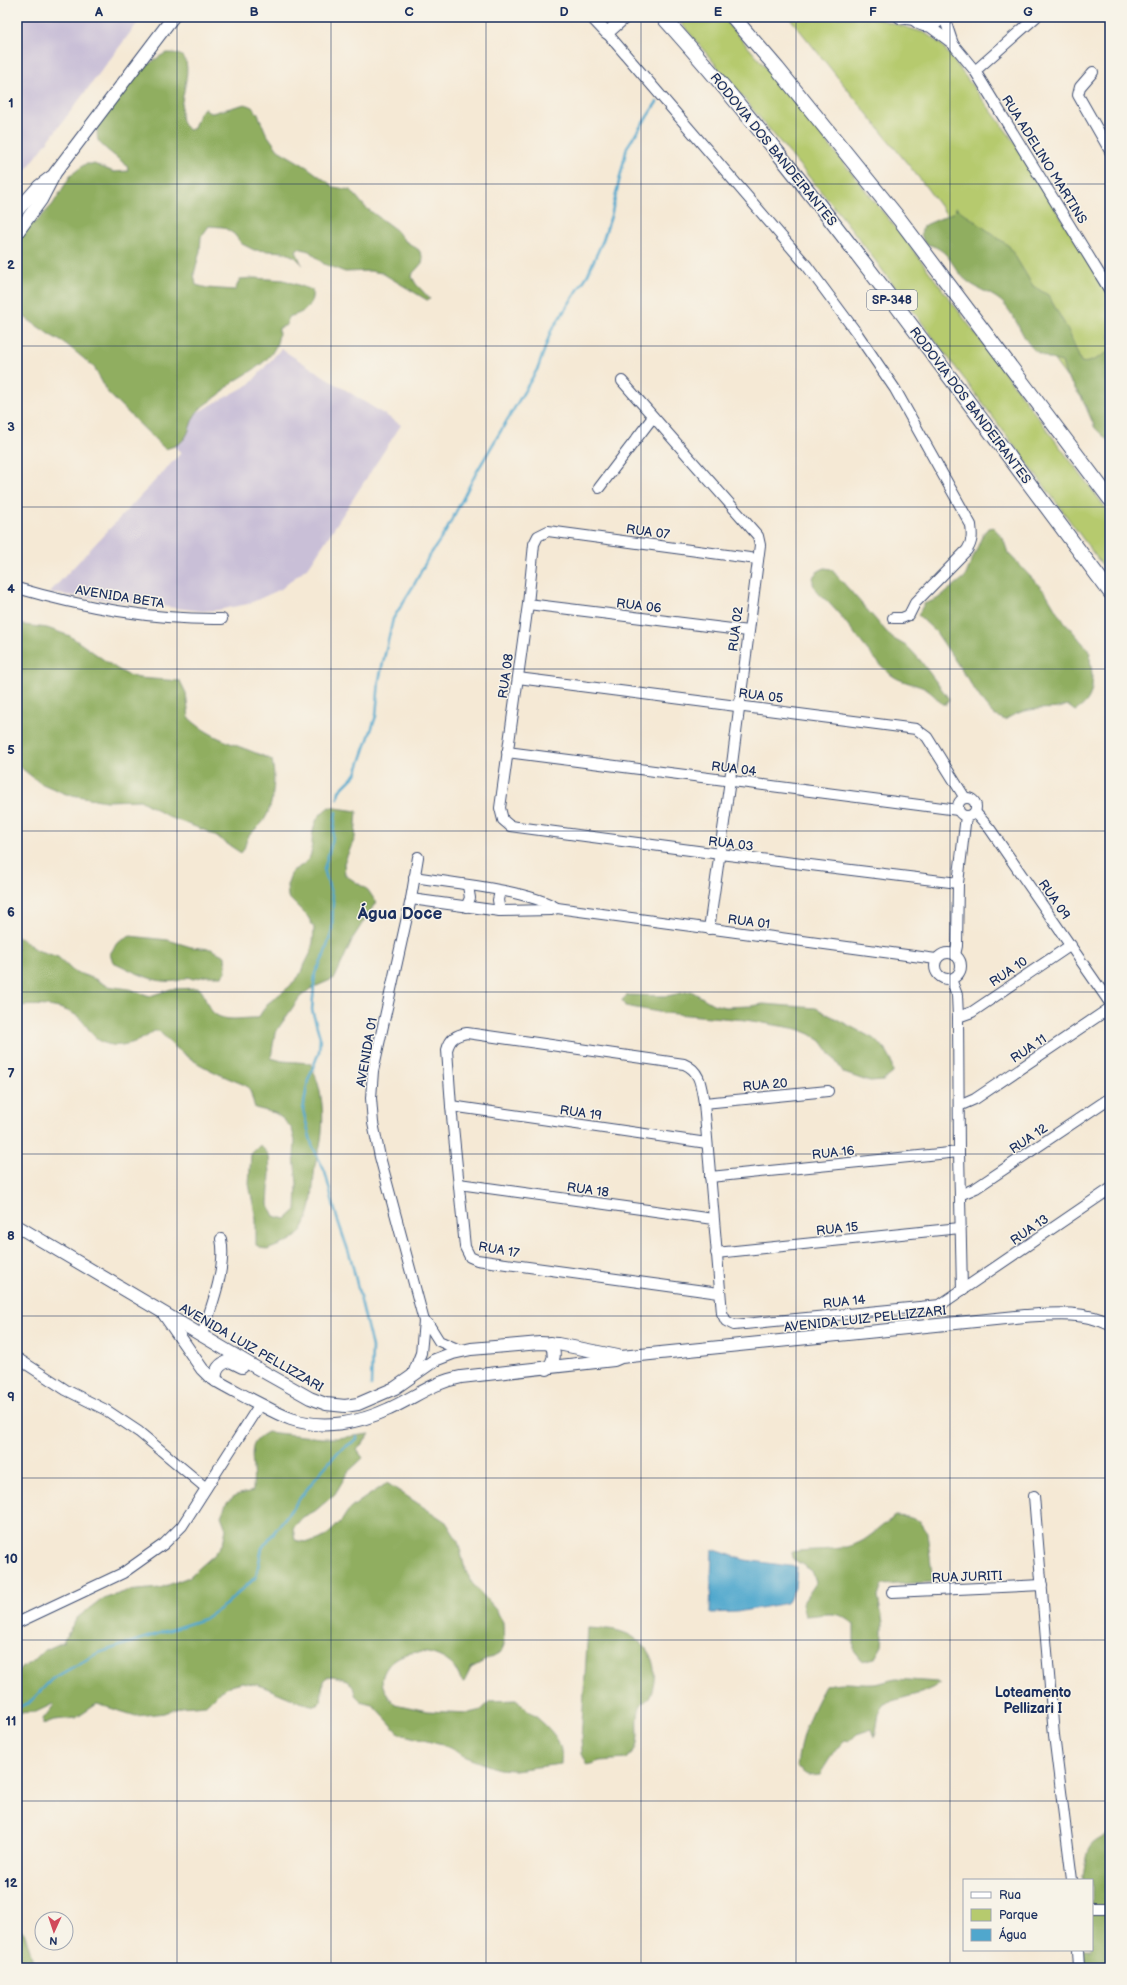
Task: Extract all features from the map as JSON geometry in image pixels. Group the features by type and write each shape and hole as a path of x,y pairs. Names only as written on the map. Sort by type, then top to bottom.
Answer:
{"highway":[{"name":"RODOVIA DOS BANDEIRANTES","path":"663,17 708,67 834,224 992,431 1110,592"},
{"path":"733,17 777,68 900,220 1109,497"}],"main road":[{"path":"17,233 41,200 55,173 174,17"},
{"path":"592,17 608,33 625,17"},
{"path":"900,17 913,18 920,24 929,26 938,22 943,17"},
{"path":"17,211 39,186 55,173"},
{"name":"AVENIDA LUIZ PELLIZZARI","path":"17,1226 164,1314 310,1398 326,1404 339,1406 358,1404 389,1392 435,1360 462,1351 530,1343 550,1343 621,1357 1025,1316 1066,1314 1087,1316 1110,1324"},
{"name":"AVENIDA LUIZ PELLIZZARI","path":"164,1314 202,1369 216,1381 284,1416 307,1423 326,1424 354,1422 390,1409 427,1388 444,1381 614,1360 621,1357"},
{"path":"547,1368 554,1358 554,1350 550,1343"},
{"path":"216,1381 217,1370 221,1364 230,1361 246,1368 255,1367"}],"street":[{"name":"RUA ADELINO MARTINS","path":"943,17 953,44"},
{"path":"975,71 1036,17"},
{"name":"RUA ADELINO MARTINS","path":"929,26 953,44 975,71 1110,291"},
{"path":"608,33 807,266 852,326 895,389 970,524 972,536 971,543 967,550 915,603 908,615 902,618 893,618"},
{"path":"1093,72 1080,87 1078,95 1110,151"},
{"name":"RUA 02","path":"622,381 758,536 760,545 748,631 740,706 709,929"},
{"path":"599,488 653,417"},
{"name":"RUA 07","path":"538,536 548,531 757,559"},
{"name":"RUA 08","path":"503,820 500,808 528,604 534,544 538,536"},
{"name":"AVENIDA BETA","path":"17,588 58,600 151,615 189,620 222,619"},
{"name":"RUA 06","path":"528,604 748,631"},
{"name":"RUA 05","path":"518,678 916,729 927,737 965,798 972,799 974,802 966,813"},
{"name":"RUA 04","path":"507,752 730,780 966,813"},
{"path":"955,954 944,953 936,959 935,969 937,974 946,979 951,979 956,976 961,968 955,954 957,946 958,883 966,813 959,803 965,798"},
{"name":"RUA 09","path":"966,813 990,829 1110,1003"},
{"name":"RUA 03","path":"503,820 510,826 720,854 958,883"},
{"name":"AVENIDA 01","path":"412,1376 421,1353 424,1321 380,1157 373,1123 371,1098 373,1071 411,899 418,857"},
{"path":"414,877 500,891 523,896 558,908"},
{"path":"466,906 470,898 468,886"},
{"path":"500,891 500,911"},
{"path":"523,896 525,905 523,912"},
{"path":"411,899 500,911 523,912 558,908"},
{"name":"RUA 01","path":"558,908 936,959"},
{"name":"RUA 10","path":"958,1016 972,1012 1071,945"},
{"path":"951,979 957,995 958,1016 962,1290"},
{"name":"RUA 11","path":"959,1106 976,1099 1110,1008"},
{"name":"RUA 17","path":"704,1103 700,1079 691,1066 684,1064 468,1033 452,1038 447,1050 465,1247 470,1257 477,1260 719,1293"},
{"name":"RUA 20","path":"704,1103 828,1092"},
{"name":"RUA 12","path":"960,1195 976,1188 1110,1098"},
{"path":"704,1103 719,1293"},
{"name":"RUA 19","path":"451,1106 707,1143"},
{"name":"RUA 16","path":"710,1177 959,1152"},
{"name":"RUA 18","path":"459,1184 713,1219"},
{"name":"RUA 13","path":"962,1290 1110,1189"},
{"name":"RUA 15","path":"716,1253 960,1228"},
{"path":"202,1335 224,1251 221,1239"},
{"name":"RUA 14","path":"719,1293 722,1313 726,1321 734,1325 940,1305 962,1290"},
{"name":"AVENIDA 01","path":"424,1321 429,1325 439,1341 462,1351"},
{"path":"17,1358 66,1390 106,1410 139,1432 206,1488"},
{"path":"17,1623 123,1573 144,1559 182,1526 260,1404"},
{"path":"1034,1496 1054,1735 1072,1879"},
{"name":"RUA JURITI","path":"892,1592 1042,1585"},
{"path":"1093,1908 1110,1908"},
{"path":"1078,1951 1079,1968"}],"shaded area":[{"path":"17,17 142,17 17,182"},
{"path":"281,349 401,425 310,565 281,589 248,604 217,610 202,611 49,593 181,453 161,432 250,384"}],"green space":[{"path":"676,17 722,17 782,86 907,242 1110,514 1110,576 1032,469 844,219"},
{"path":"789,17 872,17 925,33 941,44 1013,140 1107,292 1110,300 1110,436 923,183"},
{"path":"166,53 178,54 185,59 187,68 181,115 183,124 190,130 194,128 199,114 205,107 208,112 212,113 245,104 251,106 258,114 266,133 278,150 307,167 334,187 351,190 365,207 396,230 404,240 419,250 423,258 422,263 413,273 412,277 416,284 430,299 427,300 382,273 370,271 345,272 324,264 309,251 298,248 296,251 301,263 295,257 284,252 254,250 242,244 234,234 223,227 209,226 201,237 200,251 194,274 196,285 207,288 235,290 240,279 254,278 284,280 312,290 312,296 306,309 298,314 288,317 287,325 279,328 276,347 271,354 258,366 203,406 192,421 185,438 174,446 165,449 108,393 94,367 66,344 50,335 17,312 17,236 38,220 53,204 71,175 85,164 94,164 114,172 128,171 127,166 100,143 98,140 97,127 136,76 155,59"},
{"path":"955,207 1009,246 1033,286 1048,295 1068,330 1081,362 1084,363 1092,361 1110,350 1110,443 1095,428 1082,398 1066,376 1062,362 1048,358 1032,347 1026,340 1012,314 1004,304 996,297 976,287 963,278 943,252 936,247 924,243 921,234 923,226 953,213 956,210"},
{"path":"993,527 1003,538 1008,553 1046,593 1059,615 1091,653 1092,688 1087,701 1075,711 1067,705 1057,708 1025,711 1013,715 1005,720 994,715 985,705 936,632 918,615 924,604 937,599 965,577 983,534 988,528"},
{"path":"825,568 831,569 892,638 908,647 920,660 949,699 947,704 942,704 934,695 924,688 894,677 881,666 836,611 814,587 814,575"},
{"path":"17,624 47,628 70,636 128,675 139,678 180,681 186,693 189,718 198,726 218,738 272,760 274,784 269,809 262,823 248,838 241,853 209,832 169,817 140,800 106,801 66,794 40,783 20,767 17,767"},
{"path":"329,807 357,811 355,838 344,863 345,875 368,890 376,902 353,938 335,978 310,989 300,997 275,1033 271,1058 282,1061 310,1063 320,1091 323,1120 315,1166 312,1200 305,1223 301,1231 294,1238 286,1243 267,1250 256,1245 256,1219 249,1184 251,1154 260,1145 269,1155 270,1174 268,1204 274,1216 286,1219 296,1210 297,1183 294,1157 295,1141 292,1129 275,1113 255,1108 250,1090 245,1085 220,1075 199,1064 178,1050 159,1031 154,1031 133,1042 117,1045 109,1044 102,1042 95,1037 80,1018 63,1009 48,1006 17,1006 17,936 37,950 58,957 73,971 95,979 107,986 129,989 150,996 171,989 199,988 213,1013 218,1016 231,1019 258,1018 267,1004 289,987 299,976 310,954 314,928 308,917 288,897 287,885 292,871 301,866 310,857 312,835 316,821"},
{"path":"130,936 168,940 191,947 211,949 225,956 226,972 222,976 206,976 193,979 188,977 169,982 159,981 140,975 113,962 110,954 117,943"},
{"path":"691,991 713,1004 725,1007 763,1004 816,1008 876,1040 885,1049 891,1060 893,1073 883,1081 870,1082 844,1073 821,1041 798,1029 746,1020 664,1013 625,1006 622,1000 627,995 667,996"},
{"path":"268,1432 321,1438 337,1438 370,1434 357,1450 363,1458 348,1472 335,1494 315,1511 303,1517 293,1528 295,1540 310,1542 321,1539 342,1520 351,1508 387,1483 446,1522 458,1541 465,1569 472,1583 496,1610 503,1622 504,1645 501,1652 471,1668 464,1682 454,1667 447,1661 429,1653 409,1653 400,1656 392,1662 385,1671 382,1682 385,1691 395,1704 427,1711 469,1713 481,1710 491,1701 516,1700 543,1723 555,1737 561,1751 561,1764 514,1770 498,1769 461,1755 450,1747 400,1734 372,1704 360,1701 356,1697 353,1687 347,1680 333,1676 327,1677 323,1681 321,1701 316,1706 300,1702 259,1685 242,1682 231,1685 217,1694 206,1705 181,1707 165,1713 136,1716 97,1704 76,1718 54,1720 43,1724 43,1719 54,1705 53,1704 36,1712 17,1713 17,1671 32,1662 43,1651 63,1642 77,1618 100,1600 127,1591 160,1588 189,1577 215,1554 223,1543 226,1529 221,1516 227,1502 236,1495 253,1491 253,1447 258,1439"},
{"path":"896,1516 908,1517 920,1521 927,1532 933,1582 882,1585 878,1597 883,1622 882,1646 875,1658 862,1661 854,1651 854,1624 848,1619 831,1614 805,1616 802,1604 816,1583 812,1571 792,1558 791,1552 847,1547 856,1544 864,1540"},
{"path":"588,1628 615,1630 638,1640 650,1654 653,1663 654,1683 650,1695 639,1710 638,1738 634,1750 626,1759 600,1761 588,1765 582,1753 581,1739"},
{"path":"896,1679 937,1682 941,1684 921,1693 885,1703 879,1714 875,1738 872,1729 857,1734 850,1741 845,1740 834,1752 820,1774 808,1775 797,1767 800,1746 806,1725 825,1686 838,1683 876,1684"},
{"path":"1110,1834 1110,1968 1087,1968 1082,1957 1082,1951 1093,1951 1093,1879 1084,1879 1083,1875 1087,1854 1091,1845"},
{"path":"17,1925 25,1934 35,1968 17,1968"}],"water":[{"path":"712,1549 745,1560 797,1567 795,1588 787,1603 737,1612 710,1613"}],"waterway":[{"path":"338,798 339,791 356,774 376,716 379,680 393,619 428,558 446,531 476,473 538,368 551,331 587,276 603,240 611,216 627,147 657,102"},
{"path":"336,812 332,842 324,869 333,900 332,931 323,958 315,973 312,1010 320,1037 319,1052 308,1080 303,1110 312,1145 325,1172 337,1218 351,1259 372,1347 371,1386"},
{"path":"17,1708 29,1703 52,1679 98,1653 204,1619 225,1605 256,1577 262,1548 317,1476 338,1452 357,1439 357,1437"}],"district":[{"name":"Água Doce","path":"400,913"},
{"name":"Loteamento Pellizari I","path":"1033,1700"}]}
